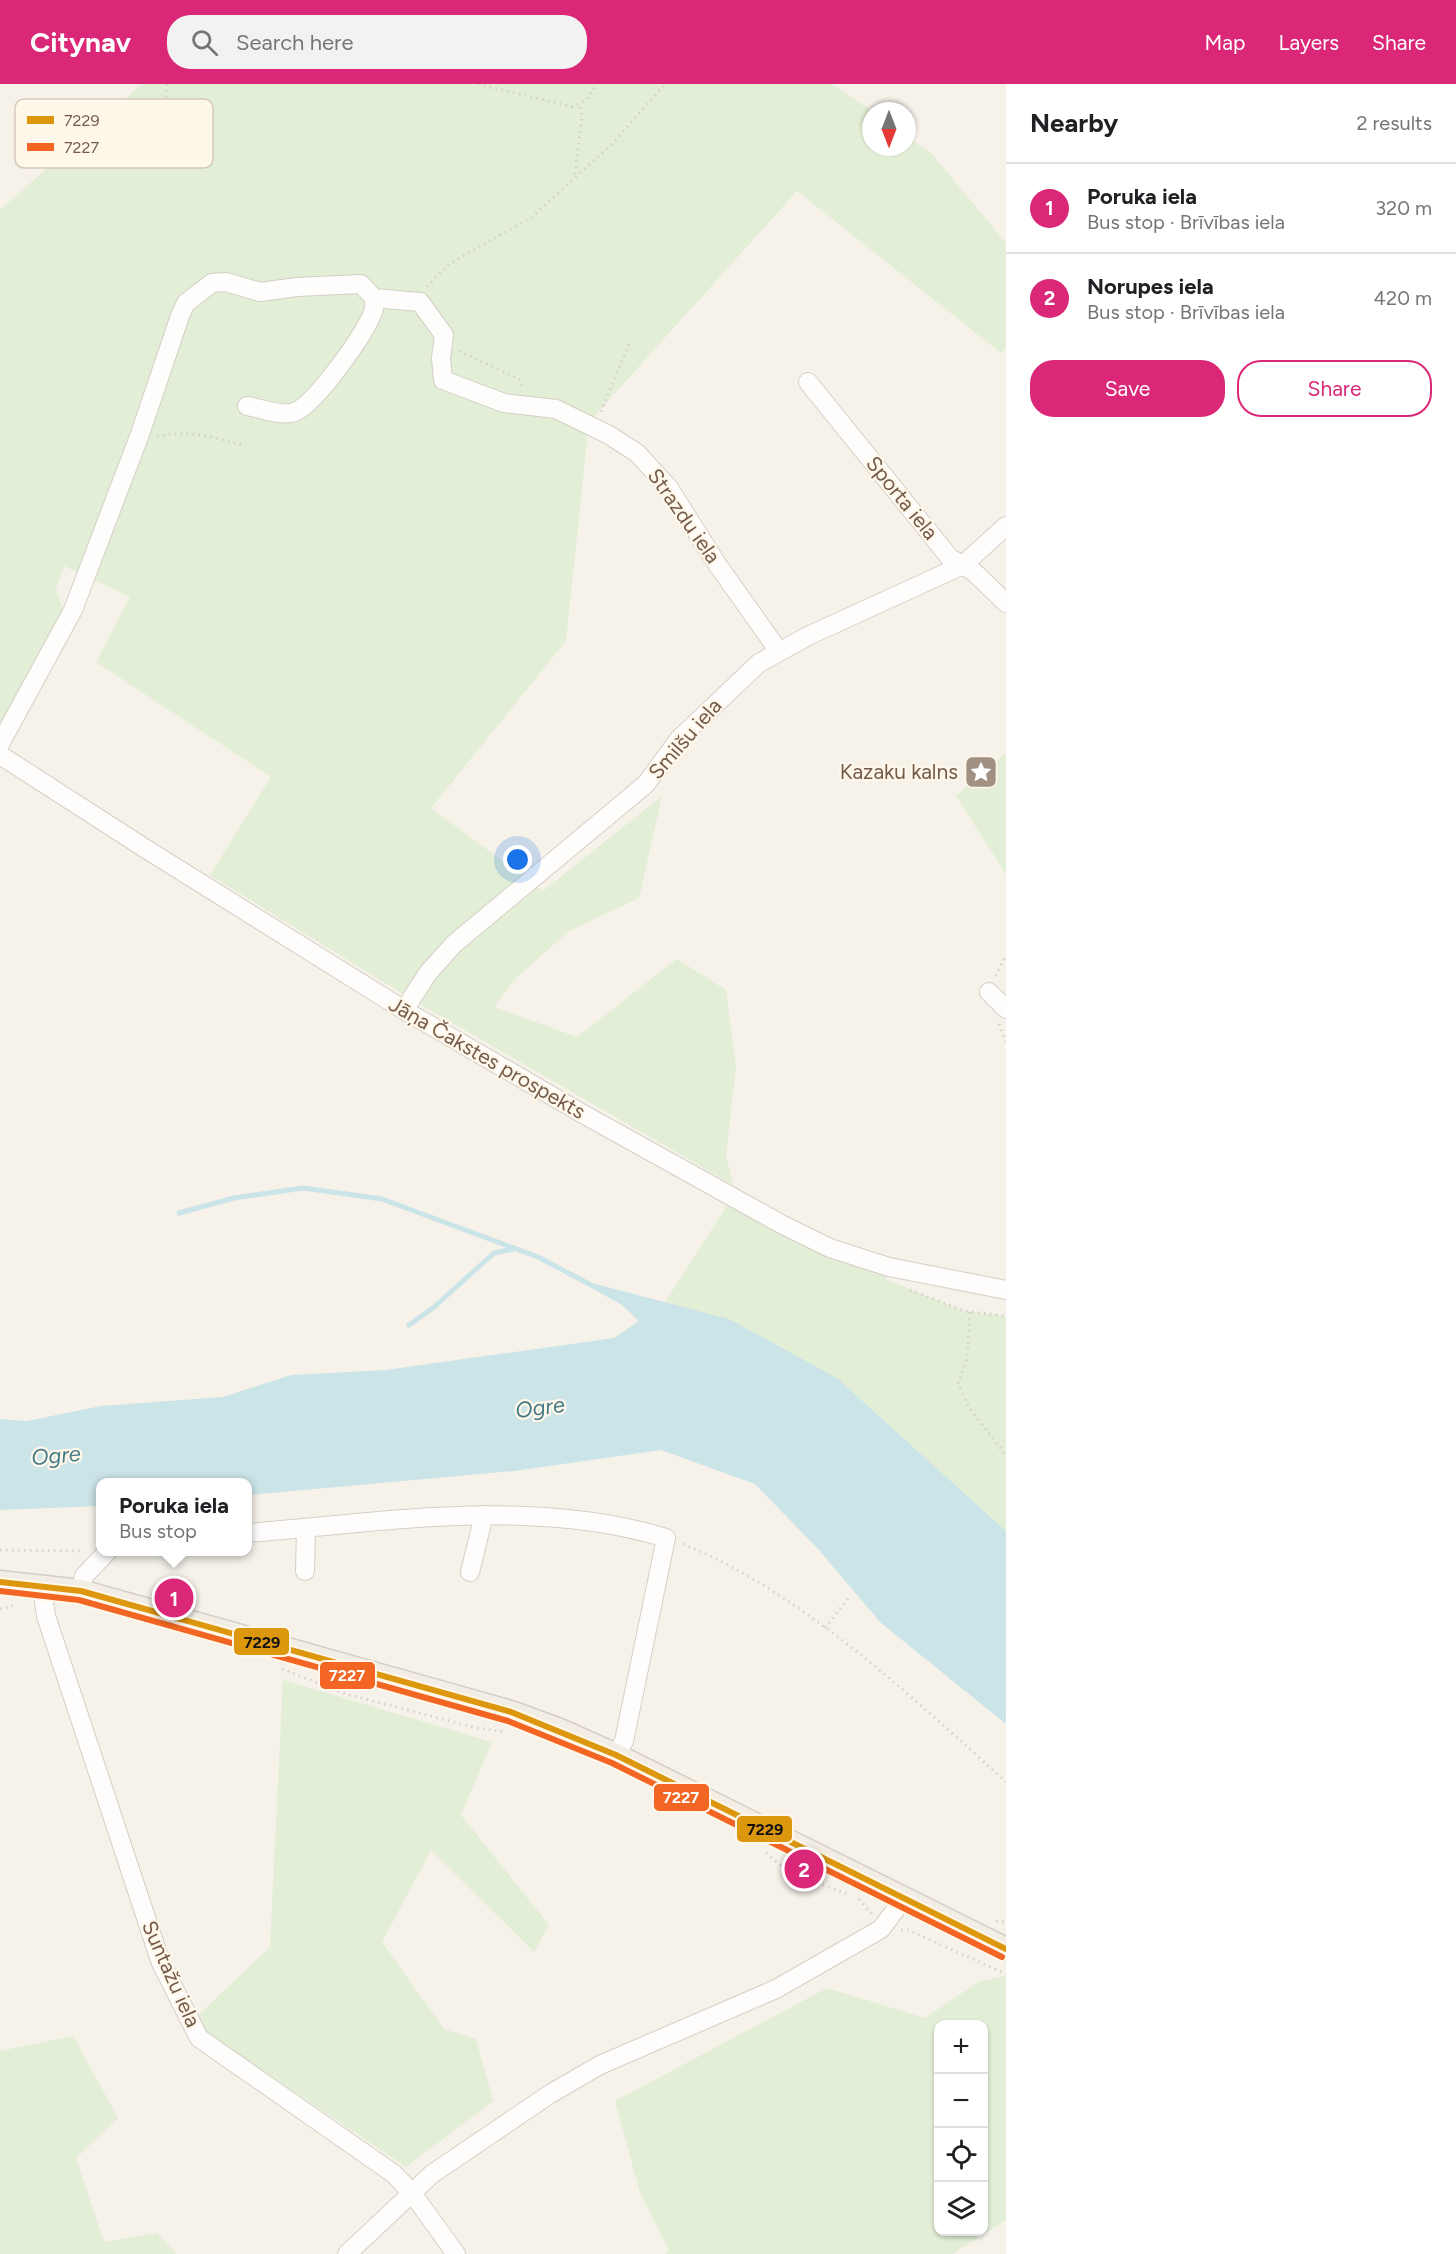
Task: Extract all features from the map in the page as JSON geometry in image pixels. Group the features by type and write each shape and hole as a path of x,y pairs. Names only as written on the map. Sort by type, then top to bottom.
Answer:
{"main road":[{"path":"0,1582 81,1591 511,1712 560,1730 616,1755 1006,1949"}],"street":[{"path":"0,744 67,624 186,303 212,283 226,282 260,292 297,287 361,284 374,298 420,302 444,334"},
{"path":"247,406 287,414 296,411 309,401 344,360 374,310 374,298"},
{"name":"Strazdu iela","path":"444,334 441,358 443,380 504,403 556,409 594,427 637,453 669,488 717,564 778,650"},
{"name":"Sporta iela","path":"808,382 950,558 982,579 1006,603"},
{"name":"Smilšu iela","path":"404,1010 428,974 454,944 646,784 679,739 759,663 778,650 963,565 1006,525"},
{"name":"Jāņa Čakstes prospekts","path":"0,755 404,1010 714,1188 821,1243 888,1267 1006,1290"},
{"path":"989,992 1006,1009"},
{"path":"470,1572 484,1515"},
{"path":"252,1533 484,1515 556,1517 602,1522 666,1538 624,1740 616,1755"},
{"path":"305,1571 306,1528"},
{"path":"81,1591 84,1576 97,1556"},
{"name":"Suntažu iela","path":"50,1587 44,1602 46,1616 79,1719 116,1820 161,1963 199,2038 377,2160 412,2193 456,2254"},
{"path":"347,2254 412,2193 451,2161 550,2094 600,2065 776,1989 881,1929 904,1898"}],"path":[{"path":"166,99 167,84"},
{"path":"478,84 557,105 573,107 586,100 597,84"},
{"path":"420,302 427,286 450,264 532,217 613,143 665,84"},
{"path":"575,176 582,116 580,103"},
{"path":"444,334 454,348 519,379 527,406"},
{"path":"594,427 629,344"},
{"path":"136,443 166,434 190,434 243,445"},
{"path":"989,992 1006,955"},
{"path":"1006,1316 970,1312 967,1359 958,1384 970,1409 1006,1455"},
{"path":"666,1538 747,1574 825,1628 1006,1782"},
{"path":"0,1550 96,1551"},
{"path":"825,1628 849,1597"},
{"path":"276,1666 346,1694 477,1728 509,1733"},
{"path":"765,1851 788,1872 857,1898 866,1904 881,1929 893,1934 908,1930 1006,1974"},
{"path":"999,1921 1006,1922"}],"green space":[{"path":"142,84 833,84 862,104 862,156 916,156 916,142 931,153 1006,243 1006,347 1001,353 797,191 589,422 566,641 431,808 543,891 662,796 639,898 569,931 517,977 494,1007 577,1037 677,959 726,990 736,1067 726,1155 733,1185 411,999 210,875 271,777 96,662 130,597 64,566 56,589 67,624 0,743 0,210 47,168 213,168 213,99 125,99"},
{"path":"1006,753 1006,874 956,796"},
{"path":"732,1198 889,1267 885,1279 964,1311 1006,1316 1006,1531 837,1378 665,1302"},
{"path":"283,1680 492,1742 461,1815 549,1925 534,1952 431,1850 382,1942 444,2029 476,2039 493,2101 406,2167 191,2022 270,1947"},
{"path":"1006,1976 1006,2220 988,2231 988,2020 934,2020 934,2236 981,2236 952,2254 665,2254 669,2250 640,2193 615,2101 827,1988 925,2018 980,1981"},
{"path":"73,2036 118,2118 76,2158 104,2242 157,2233 177,2254 0,2254 0,2051"}],"water":[{"name":"Ogre","path":"588,1282 729,1319 837,1378 1006,1531 1006,1724 881,1623 818,1549 755,1484 661,1450 514,1471 252,1495 252,1478 96,1478 96,1506 0,1510 0,1419 27,1421 101,1406 223,1397 291,1375 386,1370 614,1338 639,1321 622,1305 586,1285"}],"waterway":[{"path":"179,1213 234,1198 303,1188 382,1199 538,1257 591,1285"},
{"path":"409,1325 433,1308 494,1253 513,1249"}],"transit line":[{"name":"7229","path":"0,1582 81,1591 511,1712 616,1755 1006,1949"},
{"name":"7227","path":"0,1591 79,1600 508,1721 612,1763 1002,1957"}],"place":[{"name":"Kazaku kalns","path":"981,772"},
{"name":"Poruka iela","path":"174,1598"},
{"name":"Norupes iela","path":"804,1869"}]}
